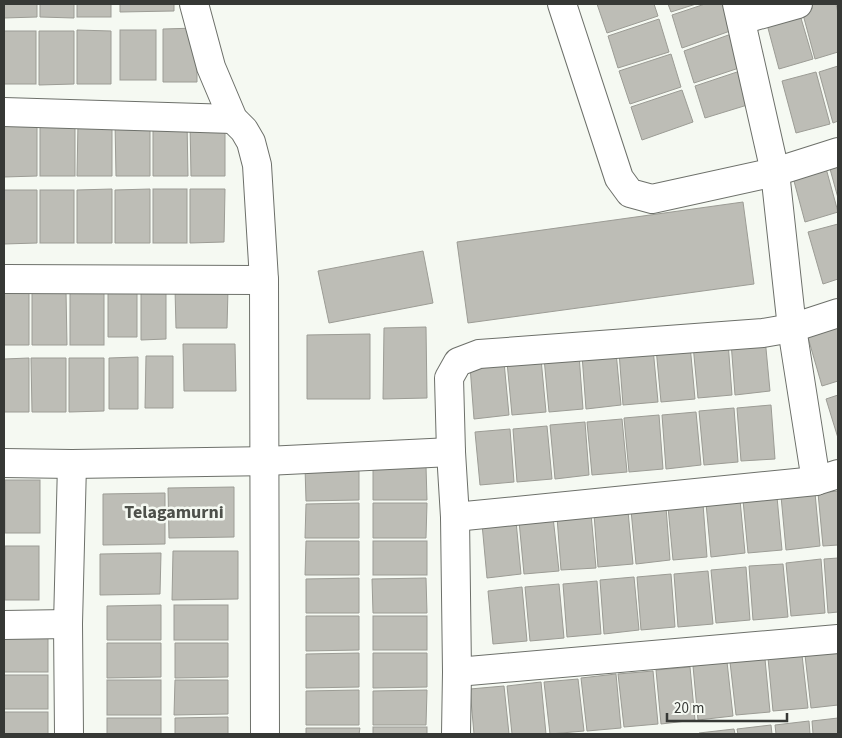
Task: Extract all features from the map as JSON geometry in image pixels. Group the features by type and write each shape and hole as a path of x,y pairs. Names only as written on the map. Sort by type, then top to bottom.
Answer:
{"street":[{"path":"194,4 211,67 233,119 244,130 251,142 257,165 264,280 266,734"},
{"path":"562,4 619,178 630,193 652,199 774,172 838,152"},
{"path":"455,517 827,478 792,328 774,172 739,12 798,4"},
{"path":"4,112 233,119"},
{"path":"4,279 264,280"},
{"path":"456,734 455,517 448,378 458,362 479,354 763,334 792,328 838,312"},
{"path":"4,462 72,464 266,461 451,452"},
{"path":"69,734 68,624 72,464"},
{"path":"4,625 68,624"},
{"path":"457,672 838,639"}],"building":[{"path":"4,4 37,4 37,17 4,18"},
{"path":"40,4 74,4 74,18 40,17"},
{"path":"77,4 111,4 111,17 77,17"},
{"path":"120,4 174,4 174,11 120,12"},
{"path":"597,4 654,4 658,16 607,33"},
{"path":"668,4 696,4 671,12"},
{"path":"705,4 724,4 733,30 682,48 672,15"},
{"path":"813,4 836,4 838,13 838,52 815,59 801,7"},
{"path":"798,8 813,59 779,69 765,17"},
{"path":"659,19 669,52 618,68 608,36"},
{"path":"197,28 197,82 163,82 163,29"},
{"path":"77,30 111,31 111,84 77,84"},
{"path":"120,30 156,30 156,80 120,80"},
{"path":"4,31 36,31 36,84 4,84"},
{"path":"39,31 74,31 74,84 39,85"},
{"path":"734,33 745,66 694,83 684,51"},
{"path":"671,54 681,87 630,104 619,71"},
{"path":"838,66 838,121 833,123 819,72"},
{"path":"746,69 757,102 705,118 695,86"},
{"path":"816,72 830,124 796,133 782,81"},
{"path":"682,90 693,122 642,140 631,107"},
{"path":"112,122 112,176 77,176 78,123"},
{"path":"115,122 150,122 150,176 116,176"},
{"path":"153,122 187,122 188,176 153,176"},
{"path":"190,122 225,122 225,176 191,176"},
{"path":"4,123 37,123 37,176 4,177"},
{"path":"40,123 75,123 75,176 40,176"},
{"path":"838,155 838,198 827,158"},
{"path":"824,161 838,212 805,222 791,170"},
{"path":"112,189 112,243 77,243 77,190"},
{"path":"150,189 150,243 115,243 115,190"},
{"path":"153,189 187,189 187,243 153,243"},
{"path":"190,189 225,189 224,242 190,243"},
{"path":"4,190 37,190 37,243 4,244"},
{"path":"40,190 74,190 74,243 40,243"},
{"path":"743,202 754,284 468,323 457,242"},
{"path":"838,224 838,279 823,284 808,232"},
{"path":"423,251 433,303 329,323 318,271"},
{"path":"175,289 228,289 227,328 176,328"},
{"path":"137,290 137,337 108,337 108,291"},
{"path":"4,291 29,292 29,345 4,345"},
{"path":"66,291 67,345 32,345 32,292"},
{"path":"70,291 104,291 104,345 70,345"},
{"path":"141,293 166,293 166,339 141,340"},
{"path":"838,325 838,381 822,386 807,334"},
{"path":"426,327 427,398 383,399 384,328"},
{"path":"370,334 370,399 307,399 307,335"},
{"path":"765,338 770,391 735,395 731,342"},
{"path":"728,342 732,395 698,398 693,345"},
{"path":"183,344 235,344 236,391 184,391"},
{"path":"690,345 695,399 661,402 656,348"},
{"path":"653,348 658,402 623,405 619,352"},
{"path":"616,352 621,405 586,409 582,355"},
{"path":"579,355 583,409 549,412 544,358"},
{"path":"146,356 173,356 173,408 145,408"},
{"path":"138,357 138,409 109,409 109,358"},
{"path":"29,358 29,412 4,412 4,359"},
{"path":"31,358 66,358 66,412 32,412"},
{"path":"69,358 104,358 104,411 69,412"},
{"path":"541,359 546,412 512,415 507,362"},
{"path":"504,362 509,415 474,419 470,366"},
{"path":"838,395 838,438 826,399"},
{"path":"771,405 775,459 741,461 737,408"},
{"path":"734,408 738,462 704,465 699,411"},
{"path":"696,412 701,465 666,469 662,415"},
{"path":"659,415 663,469 629,472 624,418"},
{"path":"622,419 627,472 592,475 587,422"},
{"path":"585,422 589,475 555,479 550,425"},
{"path":"547,426 552,479 517,482 513,429"},
{"path":"510,429 514,482 480,485 475,432"},
{"path":"359,466 359,500 306,501 305,467"},
{"path":"373,466 426,466 427,500 373,500"},
{"path":"5,480 40,480 40,533 5,533"},
{"path":"234,487 234,537 169,538 168,488"},
{"path":"838,491 838,545 823,546 818,493"},
{"path":"165,493 165,544 103,545 103,494"},
{"path":"815,493 820,546 786,550 781,496"},
{"path":"777,497 782,550 748,553 743,500"},
{"path":"740,500 745,553 711,557 706,503"},
{"path":"359,503 359,538 305,538 306,504"},
{"path":"373,503 427,503 426,538 373,538"},
{"path":"703,504 707,557 673,560 668,507"},
{"path":"666,507 670,560 636,564 631,510"},
{"path":"628,511 633,564 598,567 594,514"},
{"path":"591,514 596,568 561,570 557,517"},
{"path":"553,517 559,571 524,574 519,521"},
{"path":"516,521 521,574 487,578 482,524"},
{"path":"306,541 359,541 359,575 305,575"},
{"path":"373,541 427,541 427,575 373,575"},
{"path":"5,546 39,546 39,600 5,600"},
{"path":"173,551 238,551 238,599 172,600"},
{"path":"161,553 160,594 100,595 100,554"},
{"path":"838,558 838,612 828,613 824,559"},
{"path":"821,559 825,613 791,616 786,563"},
{"path":"783,564 788,617 753,620 749,566"},
{"path":"746,567 750,620 716,623 711,570"},
{"path":"708,571 713,624 678,627 674,574"},
{"path":"671,574 675,627 641,630 637,577"},
{"path":"634,577 639,630 604,634 600,580"},
{"path":"359,578 359,613 306,613 306,579"},
{"path":"426,578 427,613 373,613 372,579"},
{"path":"597,581 601,634 567,637 563,584"},
{"path":"559,584 564,638 530,641 525,587"},
{"path":"522,587 527,641 493,644 488,591"},
{"path":"161,605 161,640 107,640 107,606"},
{"path":"174,605 228,605 228,640 174,640"},
{"path":"306,616 359,616 359,650 306,651"},
{"path":"373,616 427,616 427,650 373,650"},
{"path":"4,637 48,637 48,672 4,672"},
{"path":"107,643 161,643 161,677 107,678"},
{"path":"175,643 228,643 228,677 175,678"},
{"path":"838,651 838,705 811,708 805,655"},
{"path":"359,653 359,687 306,688 306,654"},
{"path":"373,653 427,653 427,687 373,688"},
{"path":"802,655 808,708 773,711 768,658"},
{"path":"765,659 770,712 736,715 730,662"},
{"path":"727,662 733,716 698,720 693,666"},
{"path":"690,667 695,720 661,724 656,670"},
{"path":"653,671 658,724 624,727 618,674"},
{"path":"616,674 621,728 587,731 581,678"},
{"path":"4,675 48,675 48,709 4,709"},
{"path":"578,679 584,731 550,734 544,682"},
{"path":"107,680 161,680 161,715 107,715"},
{"path":"175,680 228,680 228,714 174,715"},
{"path":"541,682 546,734 512,734 507,686"},
{"path":"504,686 509,734 474,734 470,689"},
{"path":"359,690 359,725 306,725 306,691"},
{"path":"427,690 426,725 373,725 373,691"},
{"path":"4,712 48,712 48,734 4,734"},
{"path":"228,717 228,734 175,734 175,718"},
{"path":"107,718 161,718 161,734 107,734"},
{"path":"838,718 838,734 813,734 812,721"},
{"path":"809,721 810,734 776,734 775,725"},
{"path":"771,725 772,734 738,734 737,729"},
{"path":"373,727 427,727 427,734 373,734"},
{"path":"306,728 360,728 359,734 306,734"},
{"path":"734,729 735,734 699,733"}],"district":[{"name":"Telagamurni","path":"174,512"}]}
